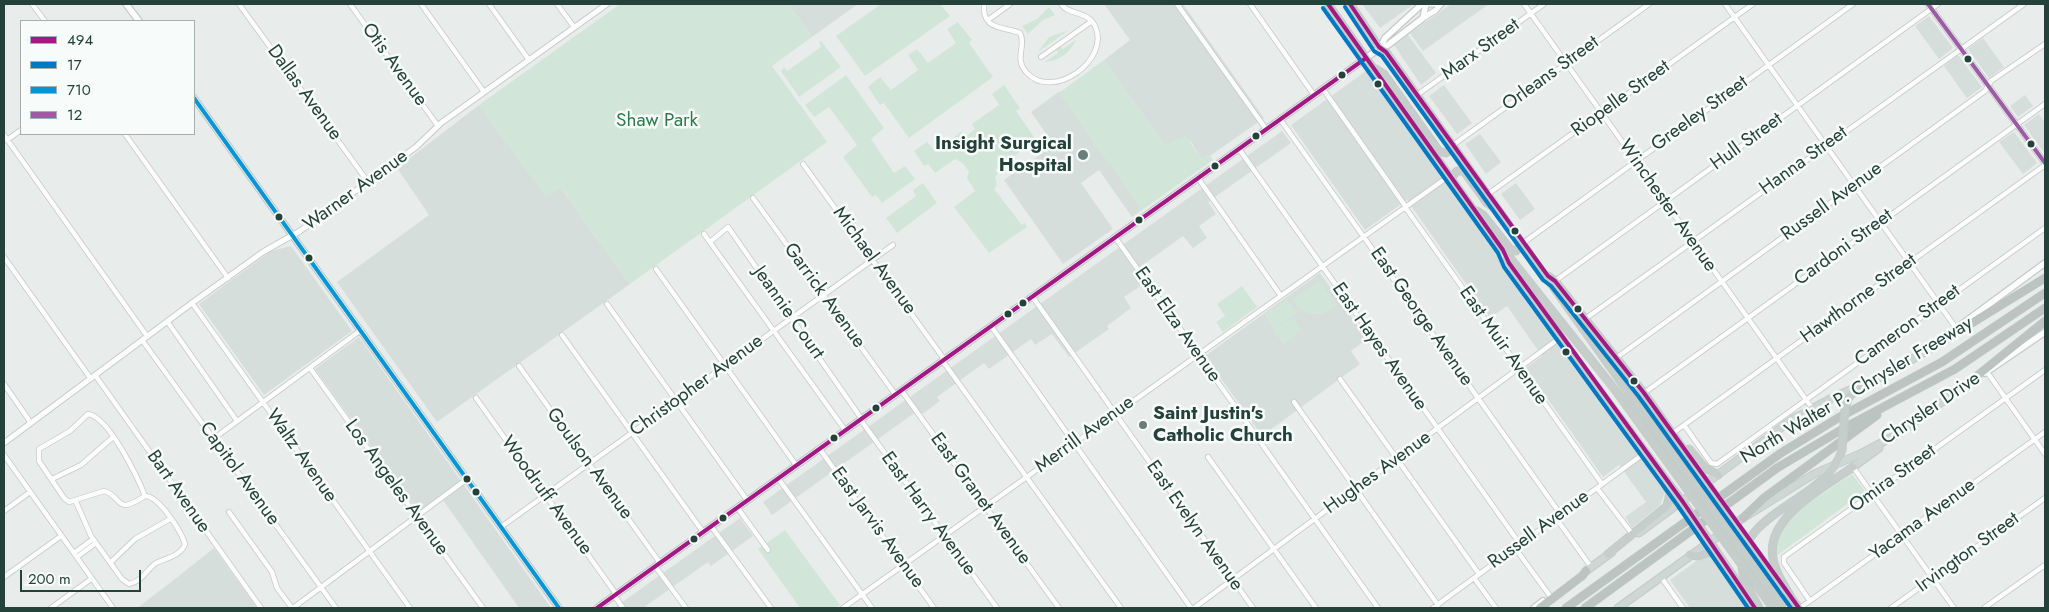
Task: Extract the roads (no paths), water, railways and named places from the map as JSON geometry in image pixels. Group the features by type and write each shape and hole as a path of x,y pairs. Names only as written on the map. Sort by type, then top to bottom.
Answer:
{"highway":[{"path":"1328,4 1502,250 1616,391 1773,608"},
{"path":"1350,4 1377,50 1386,52 1548,276 1554,289 1783,608"},
{"path":"1372,66 1384,74 1439,151 1446,153 1453,145"},
{"path":"1450,177 1458,170 1464,171 1488,203 1501,212"},
{"path":"1473,208 1484,216 1512,251 1517,250 1523,242"},
{"path":"1502,250 1508,263 1685,505 1720,558 1757,608"},
{"path":"1548,276 1555,281 1644,393 1727,512 1782,588 1799,608"},
{"path":"1933,347 2045,278"},
{"name":"North Walter P. Chrysler Freeway","path":"1566,608 1781,453 1838,418 1942,362 2045,293"},
{"path":"1585,608 1777,468 1846,427 1890,405 1976,356 2045,308"},
{"path":"1972,380 2045,321"},
{"path":"1757,608 1742,573 1742,558 1748,541 1761,525 1826,478 1838,463 1842,450 1845,408 1850,396 1862,384"},
{"path":"1743,518 1764,498 1890,405"},
{"path":"1673,433 1680,437 1704,467 1718,475"},
{"path":"1608,554 1634,534 1669,502 1670,493 1655,464"},
{"path":"1792,599 1778,574 1773,558 1775,534 1790,513 1853,467"},
{"path":"1690,555 1710,552 1720,558"},
{"path":"1540,608 1582,576 1588,569"}],"main road":[{"path":"126,4 138,20"},
{"path":"1377,50 1386,38 1422,4"},
{"path":"597,608 1114,237 1388,44 1423,18 1426,4"},
{"path":"195,99 559,608"},
{"path":"1634,534 1685,505 1718,475 1793,419 1862,384 1887,374 1933,347 1956,328 2045,264"},
{"name":"Chrysler Drive","path":"1620,608 1743,518 1810,476 1900,433 1972,380 1987,372 2045,332"},
{"path":"1853,467 1900,433"},
{"path":"1534,608 1608,554"}],"street":[{"path":"32,4 44,20"},
{"name":"Dallas Avenue","path":"239,4 368,182"},
{"name":"Otis Avenue","path":"350,4 438,126"},
{"path":"421,4 484,92"},
{"path":"489,4 529,60"},
{"path":"557,4 574,28"},
{"name":"Warner Avenue","path":"4,443 263,252 293,235 368,182 416,147 438,126 607,4"},
{"path":"984,4 988,20 995,27 1020,33 1022,40 1020,62 1032,78 1048,82 1064,79 1078,71 1089,60 1096,46 1096,29 1092,21 1081,13 1066,9 1061,4"},
{"path":"988,20 1010,4"},
{"path":"1177,4 1266,130"},
{"path":"1250,4 1314,95"},
{"path":"1430,4 1441,4"},
{"path":"1423,18 1441,4"},
{"name":"Winchester Avenue","path":"1524,4 1812,408"},
{"name":"Marx Street","path":"1417,95 1544,4"},
{"name":"Orleans Street","path":"1453,145 1649,4"},
{"path":"1725,4 1956,328"},
{"name":"Riopelle Street","path":"1488,194 1753,4"},
{"name":"Greeley Street","path":"1523,242 1853,4"},
{"name":"Hull Street","path":"1555,281 1930,6 1938,4"},
{"name":"Hanna Street","path":"1585,319 2024,4"},
{"path":"1930,6 2045,164"},
{"path":"1041,57 1092,21"},
{"name":"Russell Avenue","path":"1616,358 1985,91 1991,82 2045,44"},
{"name":"East Muir Avenue","path":"1323,89 1602,484"},
{"name":"Cardoni Street","path":"1644,393 2045,104"},
{"name":"East George Avenue","path":"1280,119 1478,398 1558,516 1588,569"},
{"path":"7,140 20,131"},
{"name":"Capitol Avenue","path":"4,135 213,439 336,608"},
{"path":"127,135 228,278"},
{"name":"East Hayes Avenue","path":"1239,149 1437,428 1550,596"},
{"name":"Michael Avenue","path":"803,164 1121,608"},
{"name":"Hawthorne Street","path":"1673,433 2045,164"},
{"name":"Merrill Avenue","path":"843,608 1405,207 1450,177"},
{"path":"1198,178 1281,296"},
{"name":"Garrick Avenue","path":"753,198 895,394"},
{"name":"Jeannie Court","path":"710,242 728,227 861,419"},
{"name":"Cameron Street","path":"1684,425 1711,463 1716,464 2045,228"},
{"path":"704,234 845,430"},
{"name":"East Elza Avenue","path":"1114,237 1378,608"},
{"name":"Christopher Avenue","path":"501,527 893,245"},
{"name":"Bart Avenue","path":"4,257 261,608"},
{"path":"656,269 796,465"},
{"name":"East Evelyn Avenue","path":"1032,296 1253,608"},
{"name":"Waltz Avenue","path":"192,303 410,608"},
{"path":"607,304 746,500"},
{"path":"167,321 237,421"},
{"path":"990,326 1193,608"},
{"path":"213,439 361,330"},
{"path":"562,335 703,532"},
{"name":"Hughes Avenue","path":"1193,608 1561,337"},
{"name":"Goulson Avenue","path":"519,366 589,464 686,608"},
{"name":"Los Angeles Avenue","path":"310,368 483,608"},
{"name":"Omira Street","path":"1810,601 1784,563 1784,558 2045,370"},
{"path":"1987,372 2045,454"},
{"path":"1340,379 1477,576 1496,608"},
{"path":"4,384 31,423"},
{"name":"East Granet Avenue","path":"901,390 1059,608"},
{"name":"Woodruff Avenue","path":"476,398 546,495 623,608"},
{"path":"1294,402 1356,489 1435,607"},
{"path":"76,502 95,541 122,579 129,584 140,580 156,564 180,552 185,544 156,499 145,496 127,505 118,502 108,492 99,492 76,502 66,501 39,461 38,452 70,432 88,414 100,420 134,469 145,496"},
{"name":"East Harry Avenue","path":"861,419 997,608"},
{"name":"Yacama Avenue","path":"1799,608 2045,432"},
{"path":"52,479 86,461 112,438"},
{"name":"East Jarvis Avenue","path":"819,448 934,608"},
{"name":"Russell Avenue","path":"1435,607 1646,452"},
{"path":"4,455 113,608"},
{"path":"1208,457 1316,608"},
{"path":"1853,467 1954,608"},
{"path":"778,478 872,608"},
{"path":"229,512 272,572 277,588 292,608 467,480"},
{"path":"1597,488 1634,534"},
{"path":"4,511 30,492"},
{"name":"Irvington Street","path":"1891,608 2045,498"},
{"path":"737,507 768,550"},
{"path":"110,563 135,539 170,519"},
{"path":"711,526 771,608"},
{"path":"4,577 61,536"},
{"path":"76,555 95,541"},
{"path":"1984,608 2045,565"},
{"path":"1661,577 1683,608"},
{"path":"51,608 91,579"}],"place":[{"name":"Insight Surgical Hospital","path":"1083,155"},
{"name":"Saint Justin's Catholic Church","path":"1143,425"}],"park label":[{"name":"Shaw Park","path":"657,121"}]}
